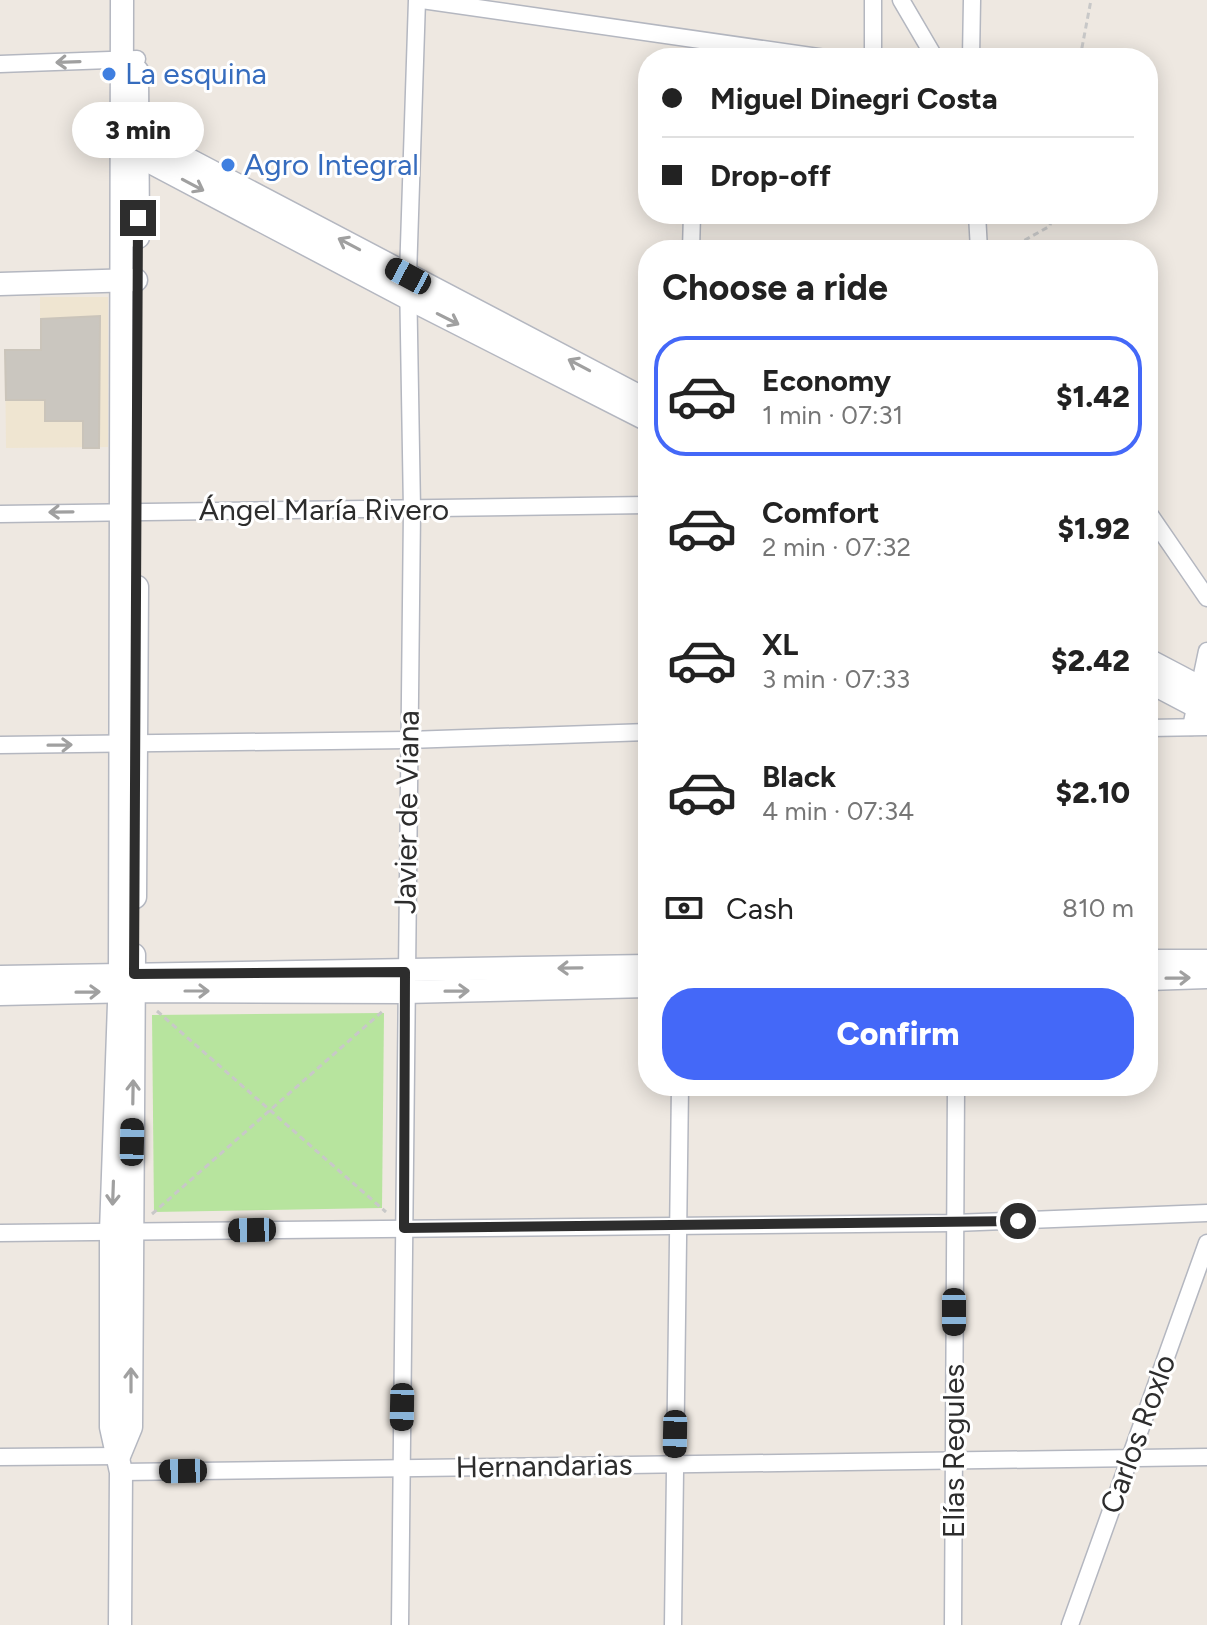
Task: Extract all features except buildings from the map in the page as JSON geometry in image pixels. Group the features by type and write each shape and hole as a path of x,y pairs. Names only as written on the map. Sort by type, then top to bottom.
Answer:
{"street":[{"path":"122,0 129,60 131,156 127,983 121,1232 131,1427 120,1464 124,1623"},
{"path":"129,60 136,0"},
{"path":"420,0 687,48"},
{"name":"Javier de Viana","path":"400,1625 412,510 408,287 420,0"},
{"path":"873,0 873,48"},
{"path":"901,0 929,48"},
{"path":"971,48 972,0"},
{"path":"0,64 129,60"},
{"path":"130,132 638,414"},
{"path":"131,156 638,396"},
{"path":"0,284 130,280"},
{"name":"Ángel María Rivero","path":"0,514 638,505"},
{"path":"1158,527 1207,598"},
{"path":"1201,708 1207,651"},
{"path":"1158,669 1201,708"},
{"path":"1158,686 1201,708"},
{"path":"1158,724 1201,708"},
{"path":"0,745 408,740 638,732"},
{"path":"1158,961 1207,961"},
{"path":"405,982 638,967"},
{"path":"0,977 127,983 405,982 638,986"},
{"path":"1158,979 1207,977"},
{"path":"0,994 127,983"},
{"path":"673,1625 680,1096"},
{"name":"Elías Regules","path":"953,1625 956,1096"},
{"path":"0,1233 954,1223 1207,1213"},
{"name":"Carlos Roxlo","path":"1070,1625 1207,1243"},
{"name":"Hernandarias","path":"0,1457 120,1464 401,1467 1207,1457"}],"path":[{"path":"1082,48 1091,0"},
{"path":"1025,240 1050,224"},
{"path":"121,1232 270,1111 405,982"},
{"path":"157,1011 404,1228"}],"shaded area":[{"path":"40,297 108,297 108,447 6,448 5,350 40,349"}],"green space":[{"path":"384,1013 382,1208 154,1212 152,1015"}],"place":[{"name":"La esquina","path":"109,74"},
{"name":"Agro Integral","path":"228,165"}],"route":[{"path":"138,218 134,974 405,972 404,1228 1018,1221"}]}
